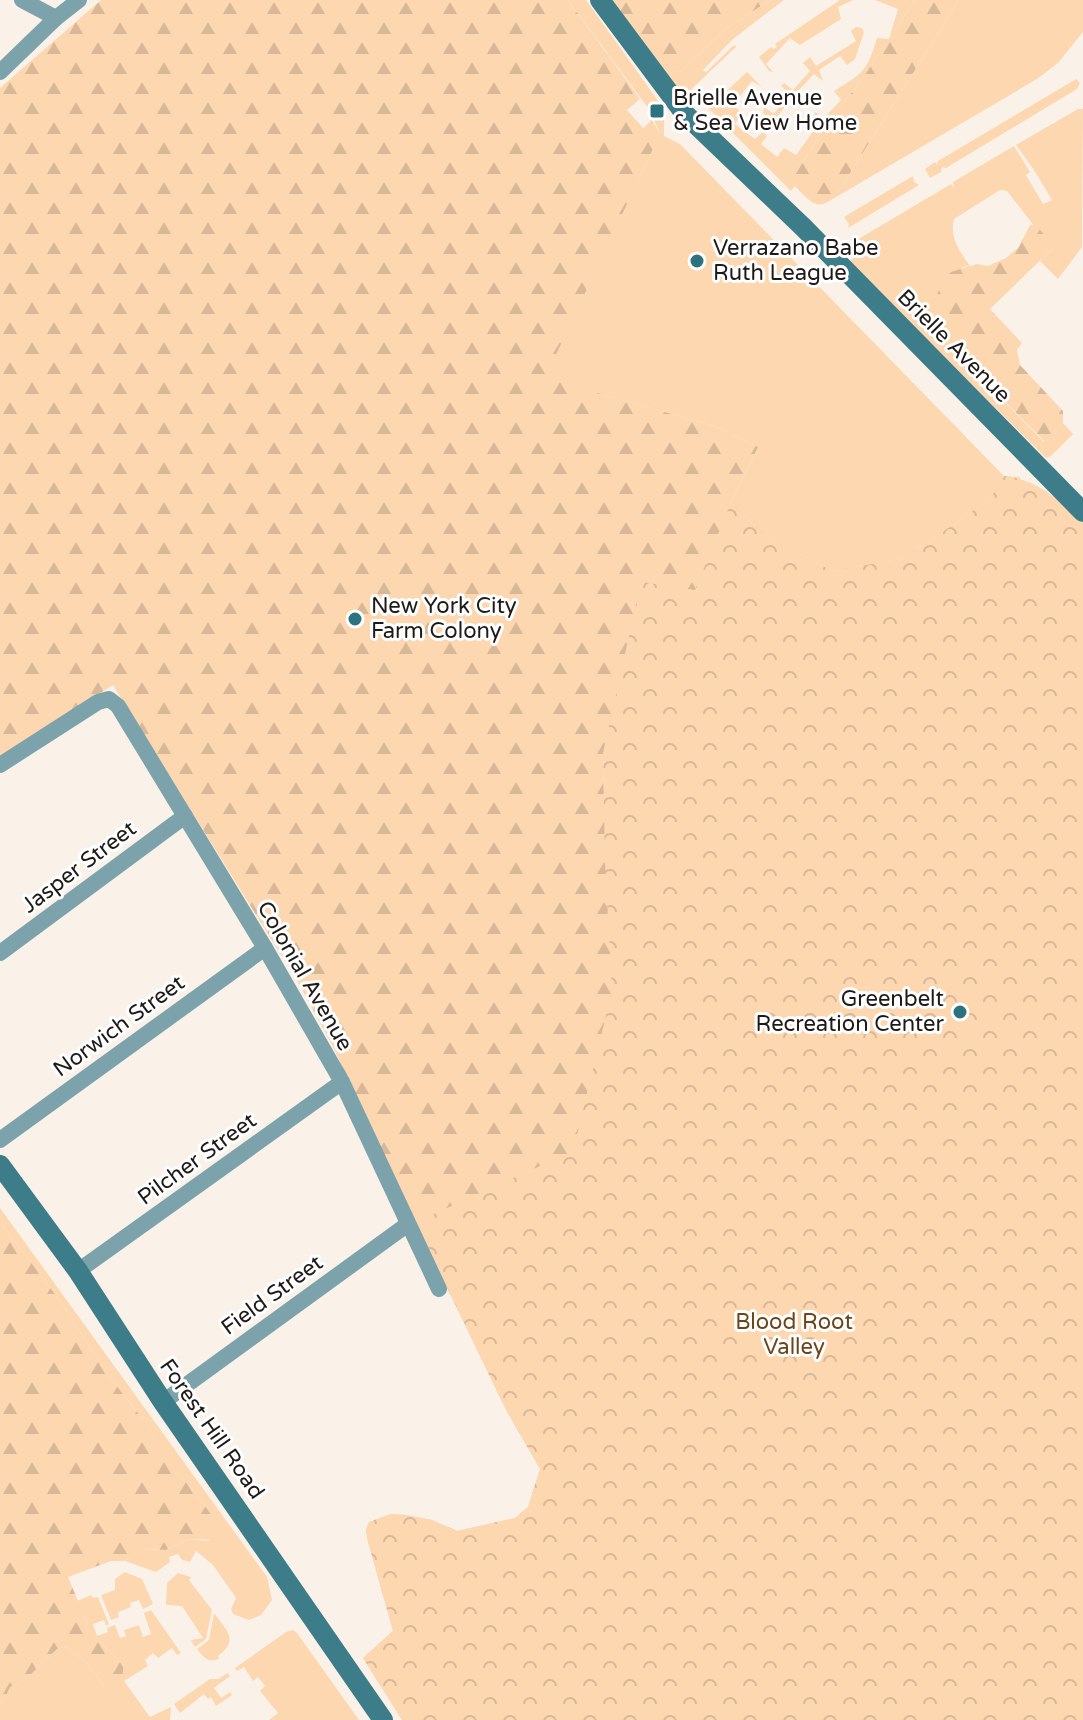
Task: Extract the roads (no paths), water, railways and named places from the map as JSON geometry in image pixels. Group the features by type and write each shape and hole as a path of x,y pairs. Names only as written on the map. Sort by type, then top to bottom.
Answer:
{"street":[{"path":"22,0 56,18"},
{"path":"0,72 79,0"},
{"name":"Brielle Avenue","path":"600,0 685,114 804,228 1083,512"},
{"name":"Colonial Avenue","path":"0,765 98,702 109,699 118,706 265,948 342,1082 439,1289"},
{"name":"Jasper Street","path":"0,953 185,816"},
{"name":"Norwich Street","path":"0,1140 265,948"},
{"name":"Pilcher Street","path":"78,1271 342,1082"},
{"name":"Forest Hill Road","path":"0,1165 78,1271 163,1402 383,1720"},
{"name":"Field Street","path":"163,1402 408,1224"}],"place":[{"name":"Brielle Avenue & Sea View Home","path":"657,111"},
{"name":"Verrazano Babe Ruth League","path":"697,261"},
{"name":"New York City Farm Colony","path":"355,619"},
{"name":"Greenbelt Recreation Center","path":"960,1012"}],"park label":[{"name":"Blood Root Valley","path":"794,1334"}]}
